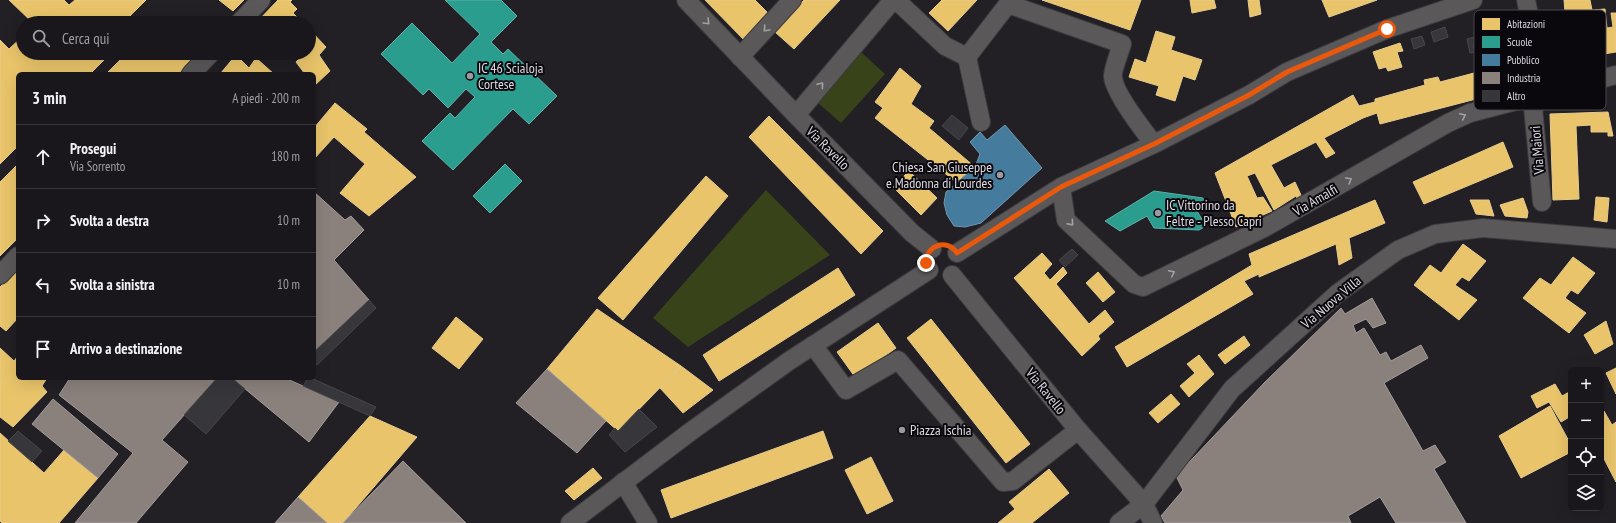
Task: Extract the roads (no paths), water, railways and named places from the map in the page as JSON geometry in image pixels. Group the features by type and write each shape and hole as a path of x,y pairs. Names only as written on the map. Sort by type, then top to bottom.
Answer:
{"street":[{"path":"246,16 261,0"},
{"name":"Via Ravello","path":"686,0 912,233 932,249"},
{"path":"734,50 792,0"},
{"path":"796,115 894,0 945,46 967,57"},
{"path":"957,253 1061,187 1154,144 1249,95 1287,72 1387,29 1473,0"},
{"name":"Via Maiori","path":"1526,0 1527,10"},
{"path":"981,122 967,57 1008,4 1122,44 1112,76 1116,88 1129,110 1154,144"},
{"path":"193,72 204,60"},
{"name":"Via Amalfi","path":"1061,187 1066,220 1134,284 1143,287 1264,228 1448,123 1470,113 1482,110"},
{"name":"Via Maiori","path":"1539,110 1542,202"},
{"name":"Via Nuova Villa","path":"1119,523 1144,504 1232,388 1338,294 1398,250 1435,234 1484,228 1616,239"},
{"path":"939,245 946,245 951,247 957,253 959,264 958,269 952,275 941,278 929,270 926,259 928,253 932,249 939,245"},
{"path":"0,275 16,258"},
{"path":"570,523 690,432 813,345 929,270"},
{"name":"Via Ravello","path":"952,275 1078,430 1144,504 1154,523"},
{"path":"813,345 846,390 898,360 1003,482 1012,481 1078,430"},
{"path":"623,482 648,523"}],"place":[{"name":"IC 46 Scialoja Cortese","path":"470,76"},
{"name":"Chiesa San Giuseppe e Madonna di Lourdes","path":"1000,175"},
{"name":"IC Vittorino da Feltre - Plesso Capri","path":"1158,213"},
{"name":"Piazza Ischia","path":"902,430"}]}
